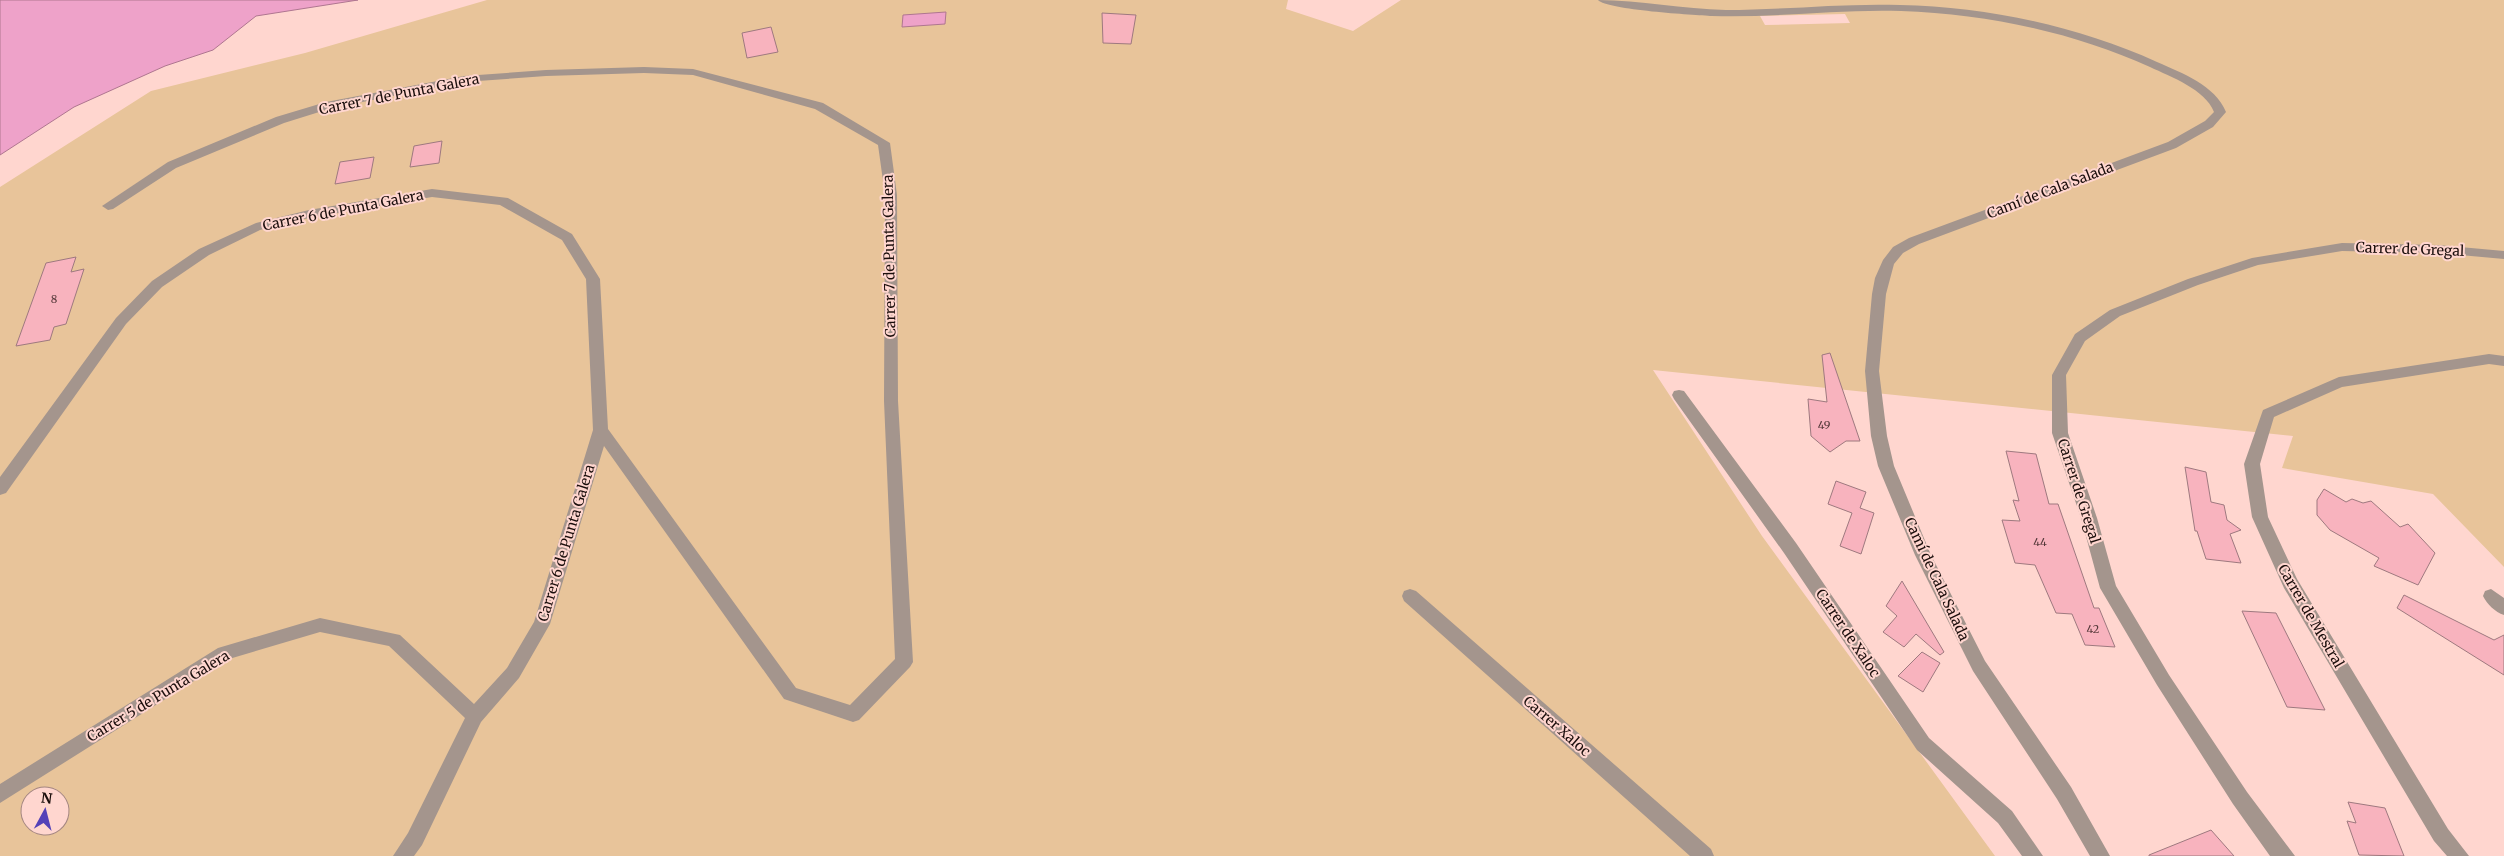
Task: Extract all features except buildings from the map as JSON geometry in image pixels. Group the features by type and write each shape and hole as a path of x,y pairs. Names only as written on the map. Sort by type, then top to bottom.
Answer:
{"street":[{"name":"Camí de Cala Salada","path":"1603,0 1724,13 1898,8 1998,19 2076,35 2115,48 2185,79 2204,92 2219,106 2220,112 2209,124 2172,146 2111,166 2044,194 1914,241 1893,256 1882,278 1872,371 1879,436 1886,466 1923,555 1979,666 2064,793 2100,856"},
{"name":"Carrer 7 de Punta Galera","path":"108,206 172,165 280,120 330,105 473,78 546,73 644,70 693,72 819,106 884,143 891,195 891,401 904,662 853,714 790,694 601,430"},
{"name":"Carrer 6 de Punta Galera","path":"0,489 121,321 157,284 204,252 256,227 309,214 432,193 503,201 568,237 593,279 601,430 542,624 513,673 475,716 414,839 403,856"},
{"name":"Carrer de Gregal","path":"2285,856 2275,848 2240,798 2163,680 2108,588 2090,518 2060,433 2059,375 2080,338 2115,313 2193,282 2257,261 2342,247 2438,249 2504,255"},
{"name":"Carrer de Mestral","path":"2459,856 2441,835 2290,583 2260,517 2252,464 2268,414 2339,382 2489,360 2504,361"},
{"name":"Carrer de Xaloc","path":"1679,395 1790,548 1923,744 2005,817 2033,856"},
{"name":"Carrer Xaloc","path":"1410,596 1704,856"},
{"path":"2491,596 2504,608"},
{"name":"Carrer 5 de Punta Galera","path":"0,794 224,653 320,625 394,640 475,716"}],"shaded area":[{"path":"0,0 358,0 256,16 213,50 165,66 74,107 0,155"},
{"path":"487,0 1288,0 1286,9 1353,31 1401,0 2504,0 2504,567 2433,494 2282,468 2293,436 1653,370 1762,536 1995,856 0,856 0,187 151,91 305,53","holes":["1845,14 1850,23 1765,25 1760,16"]},
{"path":"946,12 945,24 902,27 903,15"}]}
